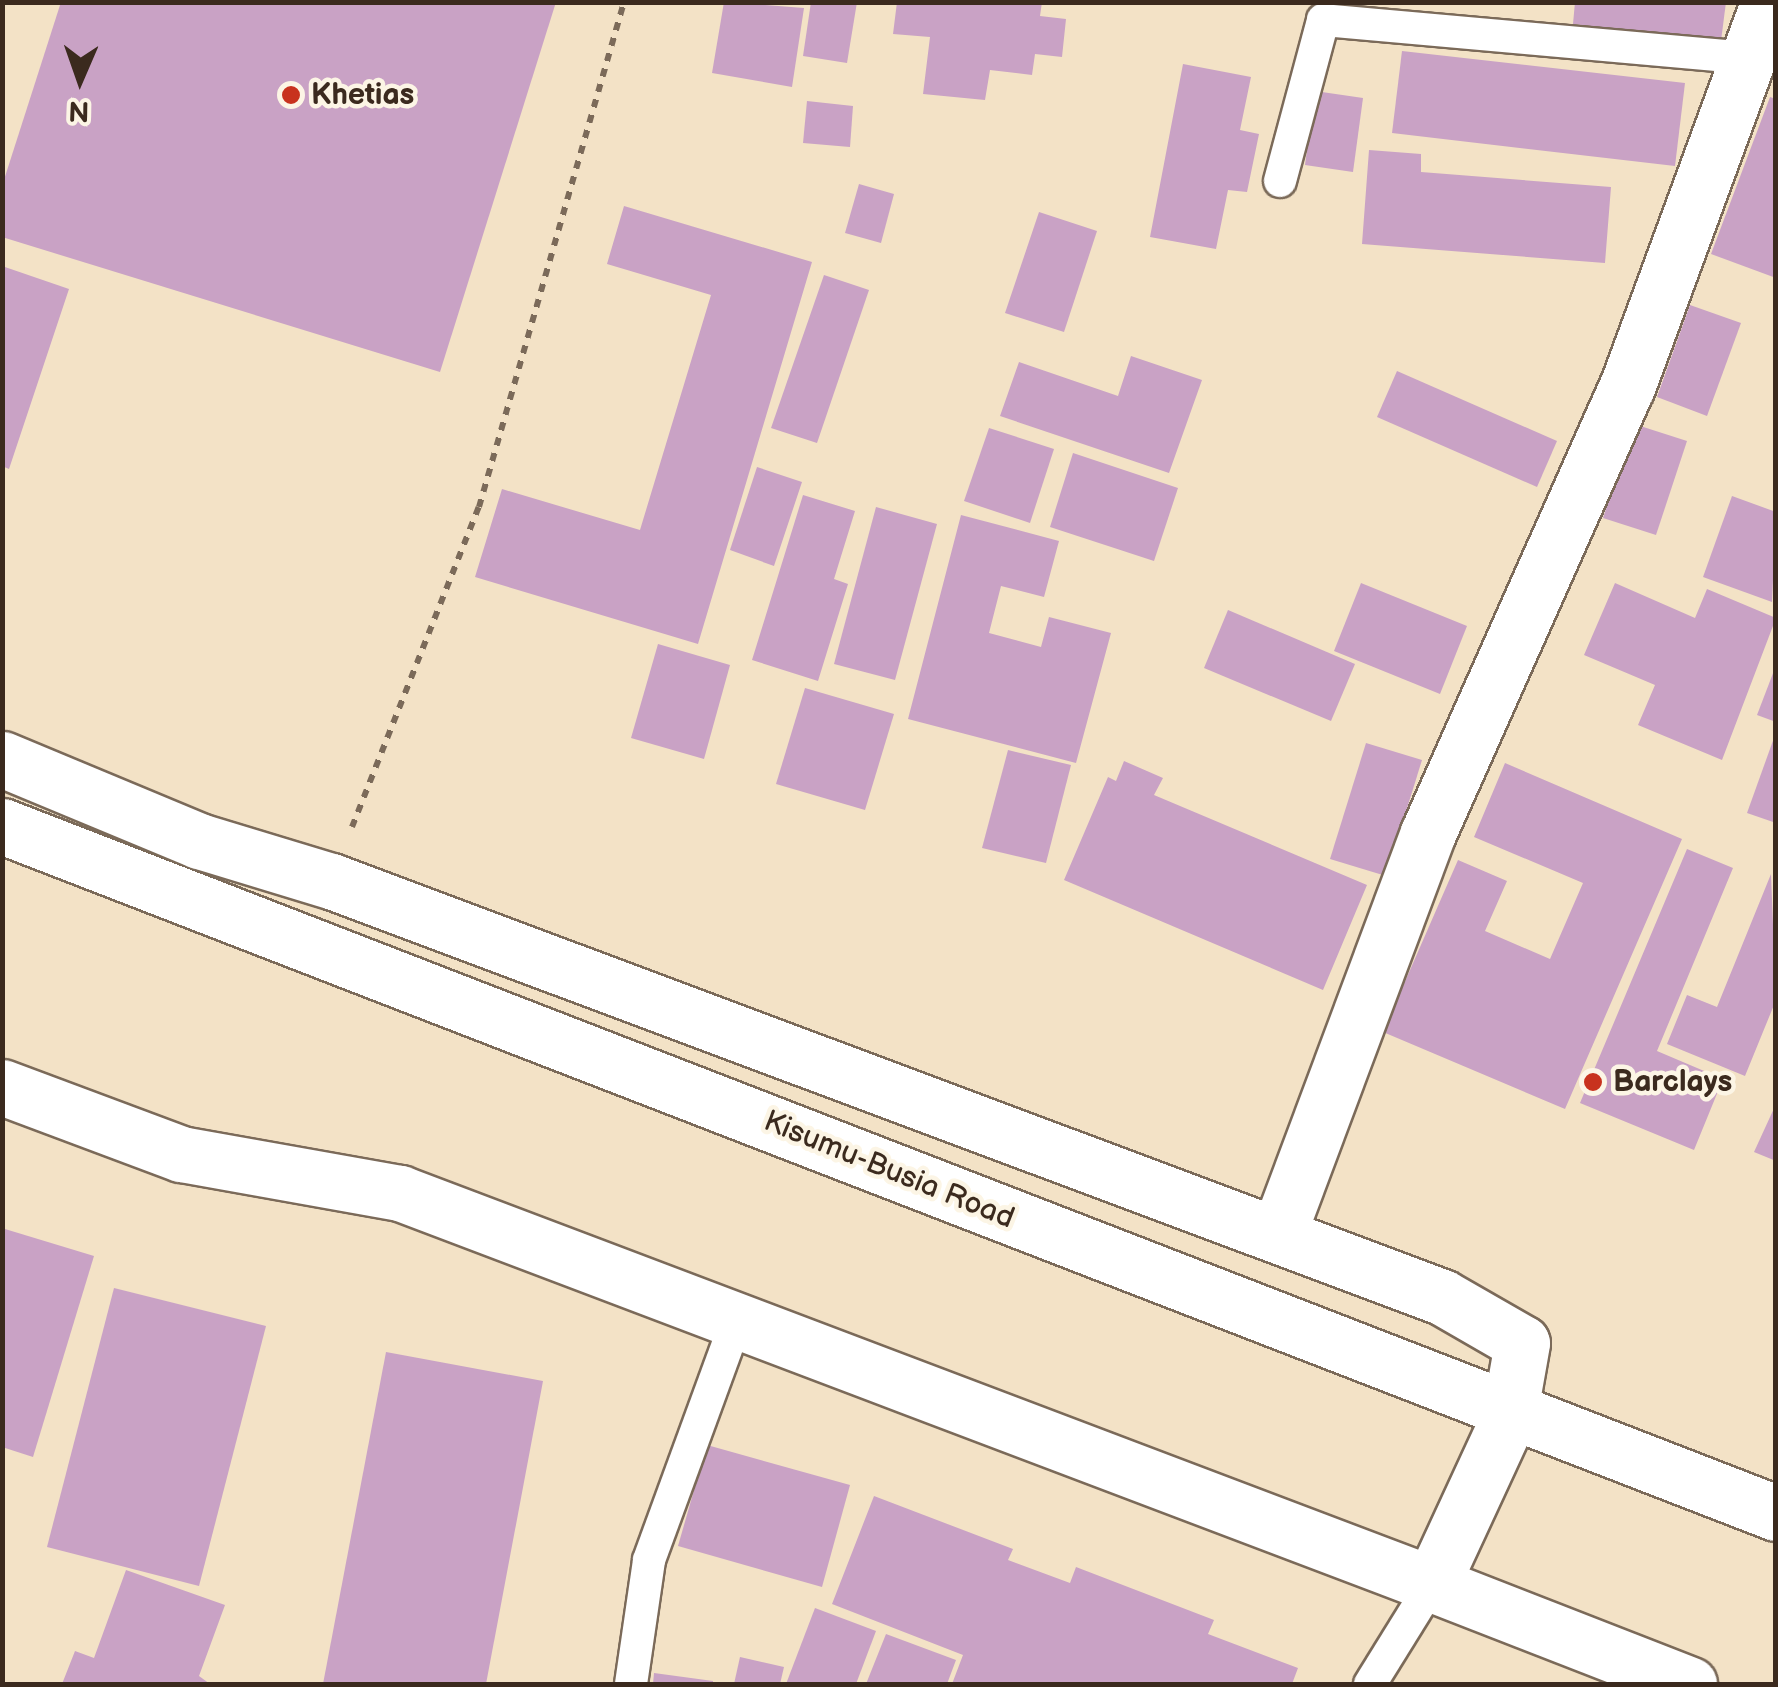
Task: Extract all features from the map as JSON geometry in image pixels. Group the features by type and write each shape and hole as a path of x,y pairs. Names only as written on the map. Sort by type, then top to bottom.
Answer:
{"main road":[{"path":"1278,1234 1428,833 1627,386 1769,2"},
{"path":"2,759 199,841 331,881 988,1134 1278,1234 1442,1296 1522,1343 1509,1417 1432,1584"},
{"name":"Kisumu-Busia Road","path":"2,826 364,960 1509,1417 1776,1513"},
{"path":"2,1088 181,1154 400,1193 1689,1684"}],"lane":[{"path":"1280,180 1323,20 1748,58"},
{"path":"631,1684 649,1560 737,1320"},
{"path":"1370,1684 1432,1584"}],"path":[{"path":"331,881 479,507 624,2"}],"building":[{"path":"61,2 556,2 440,372 2,237 2,186"},
{"path":"724,2 804,8 792,87 712,73"},
{"path":"811,2 857,2 847,63 803,56"},
{"path":"897,2 1042,2 1040,16 1066,19 1062,57 1035,54 1032,75 990,70 985,100 923,94 930,37 893,34"},
{"path":"1575,2 1726,2 1721,41 1573,24"},
{"path":"1402,51 1685,83 1675,166 1392,133"},
{"path":"1183,64 1251,77 1240,130 1259,134 1247,192 1228,190 1216,249 1150,237"},
{"path":"1315,91 1363,98 1353,172 1305,165"},
{"path":"1770,97 1776,99 1776,278 1711,254"},
{"path":"807,101 853,106 850,147 803,143"},
{"path":"1369,150 1421,154 1421,172 1611,187 1605,263 1362,244"},
{"path":"859,184 894,194 881,243 845,233"},
{"path":"624,206 812,262 698,644 475,577 502,489 640,530 711,295 607,264"},
{"path":"1039,212 1097,231 1064,332 1005,313"},
{"path":"2,266 69,289 9,469 2,466"},
{"path":"824,275 869,290 817,443 771,428"},
{"path":"1690,305 1741,323 1707,416 1657,397"},
{"path":"1131,356 1202,380 1169,473 1000,416 1019,362 1118,396"},
{"path":"1397,371 1557,441 1537,487 1377,417"},
{"path":"1634,424 1687,441 1656,535 1603,518"},
{"path":"989,428 1054,449 1030,523 964,501"},
{"path":"1073,453 1178,488 1154,561 1050,527"},
{"path":"757,467 802,482 774,566 730,550"},
{"path":"803,495 855,511 834,579 848,584 818,681 752,660"},
{"path":"1732,496 1776,512 1772,602 1703,577"},
{"path":"876,507 937,524 895,680 834,664"},
{"path":"961,515 1059,541 1044,597 1001,586 989,633 1041,647 1049,617 1111,633 1076,763 908,719"},
{"path":"1361,583 1467,626 1440,694 1334,651"},
{"path":"1615,583 1695,618 1707,589 1776,618 1722,760 1638,725 1655,685 1584,655"},
{"path":"1228,610 1355,664 1331,721 1204,668"},
{"path":"658,644 730,665 704,759 631,738"},
{"path":"1776,668 1776,722 1757,715"},
{"path":"805,688 894,714 865,810 776,784"},
{"path":"1776,735 1776,823 1747,813"},
{"path":"1366,743 1422,760 1386,876 1330,859"},
{"path":"1008,750 1071,765 1046,863 982,848"},
{"path":"1124,761 1163,778 1154,795 1367,885 1323,990 1064,880 1108,777 1116,781"},
{"path":"1505,763 1682,839 1565,1109 1383,1032 1458,860 1507,881 1485,931 1550,959 1583,883 1474,837"},
{"path":"1687,849 1733,868 1657,1051 1723,1079 1694,1150 1580,1103"},
{"path":"1771,874 1776,1000 1745,1076 1667,1044 1687,995 1717,1007"},
{"path":"1776,1104 1776,1161 1754,1152"},
{"path":"5,1229 94,1256 33,1457 2,1447"},
{"path":"114,1288 266,1326 199,1586 47,1547"},
{"path":"386,1352 543,1381 486,1684 323,1684"},
{"path":"707,1445 850,1485 822,1587 678,1546"},
{"path":"874,1496 1013,1549 1008,1560 1070,1583 1076,1567 1214,1620 1208,1634 1298,1668 1292,1684 952,1684 963,1655 832,1604"},
{"path":"126,1570 225,1605 199,1676 210,1684 62,1684 75,1651 94,1658"},
{"path":"815,1608 876,1631 856,1684 786,1684"},
{"path":"886,1634 956,1660 947,1684 866,1684"},
{"path":"740,1657 784,1667 780,1684 734,1684"},
{"path":"654,1673 713,1681 713,1684 653,1684"}],"place":[{"name":"Khetias","path":"291,95"},
{"name":"Barclays","path":"1593,1082"}]}
